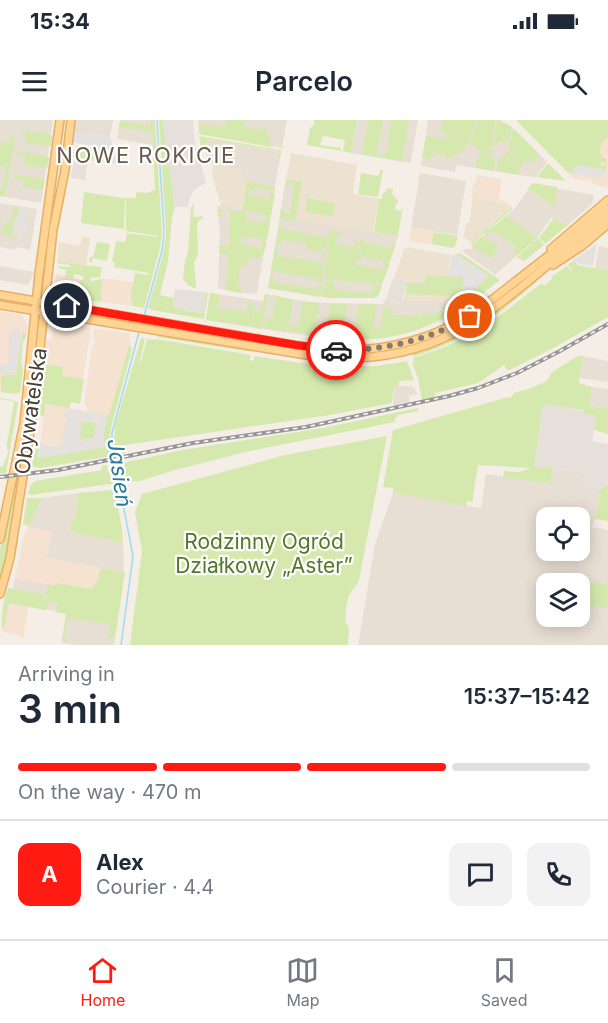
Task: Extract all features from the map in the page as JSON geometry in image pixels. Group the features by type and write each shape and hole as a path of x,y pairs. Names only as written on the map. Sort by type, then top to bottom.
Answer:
{"main road":[{"name":"Obywatelska","path":"0,539 22,435 36,301 60,120"},
{"name":"Obywatelska","path":"0,594 10,558 30,430 54,220 65,170 71,120"},
{"path":"526,273 608,200"},
{"path":"174,329 329,350 379,348 411,342 448,327 479,309 608,209"},
{"path":"0,295 319,357 351,358 390,355 423,346 461,330 492,310 608,216"},
{"path":"537,274 582,246 608,224"},
{"path":"0,305 141,322"}],"shaded area":[{"path":"0,120 53,120 41,203 0,196"},
{"path":"74,120 113,120 110,137 73,131"},
{"path":"120,120 151,120 153,145 117,139"},
{"path":"163,120 193,120 195,144 206,183 193,191 188,207 175,207"},
{"path":"198,120 287,120 282,148 199,134"},
{"path":"357,120 418,120 411,161 409,163 351,153"},
{"path":"428,120 500,120 517,132 547,162 536,177 457,165 455,172 421,166"},
{"path":"73,131 110,137 117,164 95,161 98,147 71,142"},
{"path":"608,138 608,188 592,184 592,181 574,179 567,172 581,165 598,168 600,146"},
{"path":"207,139 281,152 257,293 241,293 218,287 220,231 217,207 221,205 243,208 241,171 209,163 205,148"},
{"path":"291,153 357,165 353,194 379,199 373,232 296,219 302,182 286,179"},
{"path":"74,158 88,160 85,180 71,178"},
{"path":"214,164 241,170 240,179 247,181 243,209 221,205 212,175"},
{"path":"578,165 604,169 603,179 589,176 589,173 587,176 575,174 573,176 570,173 573,171 572,168"},
{"path":"420,173 466,181 457,235 411,228"},
{"path":"477,175 502,179 499,200 505,203 471,197"},
{"path":"286,179 303,181 297,219 398,236 378,296 331,298 268,288"},
{"path":"532,184 594,195 592,204 568,225 551,218 537,238 495,275 462,251 471,249 515,208"},
{"path":"473,197 508,204 510,207 471,242 463,237 466,223 469,223"},
{"path":"0,203 37,209 30,250 0,247"},
{"path":"20,209 30,210 29,216 25,215 24,218 28,219 26,232 22,231 21,236 12,234 15,216 19,216"},
{"path":"411,228 434,232 431,244 409,241"},
{"path":"82,237 90,240 86,265 57,262 59,242 80,246"},
{"path":"597,244 593,266 572,261"},
{"path":"599,246 608,248 608,270 595,268"},
{"path":"405,247 451,255 448,268 463,277 462,300 459,302 404,300 406,281 394,278"},
{"path":"451,255 459,256 489,276 462,300 463,277 448,276"},
{"path":"0,266 34,272 28,285 0,280"},
{"path":"56,274 80,280 77,296 60,293 54,289"},
{"path":"393,278 406,281 402,304 386,299"},
{"path":"103,279 134,283 131,301 133,306 101,302"},
{"path":"175,289 206,292 204,313 173,307"},
{"path":"210,293 263,301 265,294 308,302 330,303 383,304 386,299 398,304 402,300 459,302 452,313 348,338 310,336 206,320"},
{"path":"0,311 22,315 28,325 23,342 21,362 23,371 18,393 0,391"},
{"path":"55,323 91,328 83,379 62,376 43,364 46,340 51,340"},
{"path":"14,327 19,328 19,332 22,333 16,375 0,374 0,364 8,365 10,332 13,333"},
{"path":"94,328 130,336 109,415 99,413 94,438 78,441 66,418 61,445 40,444 45,404 86,411 87,406 84,405 92,346 95,343"},
{"path":"583,356 608,361 608,382 580,378"},
{"path":"394,386 414,387 417,394 409,396 410,402 393,406"},
{"path":"592,387 608,389 608,409 589,406"},
{"path":"543,403 596,416 592,441 608,444 608,484 597,492 582,489 585,473 553,468 534,468"},
{"path":"65,408 97,414 96,422 82,420 79,441 94,438 99,413 107,415 103,437 105,447 39,458 40,444 61,445 66,418 64,417"},
{"path":"553,468 585,473 600,492 592,527 608,530 608,645 358,645 375,544 393,493 481,508 486,474 550,484"},
{"path":"78,493 75,519 71,523 70,532 123,543 124,572 46,558 52,532 28,527 42,498"},
{"path":"28,527 52,532 46,558 125,572 121,598 15,578 23,539"},
{"path":"15,578 121,598 114,645 62,643 66,613 9,603"},
{"path":"9,603 28,607 23,639 3,632"}],"green space":[{"path":"151,120 155,120 162,235 144,308 133,306 132,290 135,273 148,275 149,273 114,267 115,263 112,262 116,241 124,242 127,233 158,236 126,231 126,199 124,229 81,223 84,192 136,198 136,192 147,193 155,190 152,132 119,127 120,121 151,126"},
{"path":"159,120 163,120 175,207 168,261 160,295 174,298 173,307 204,313 206,292 208,293 204,319 148,308 163,254 166,234"},
{"path":"249,120 244,121 244,127 263,130 264,124 271,147 199,134 199,124 225,126 226,121"},
{"path":"314,120 357,120 351,153 343,151 345,140 323,136 320,145 341,148 341,151 307,145"},
{"path":"368,120 383,120 376,157 362,154"},
{"path":"384,120 409,120 402,161 378,157 386,153 391,122"},
{"path":"443,120 477,120 463,151 441,129"},
{"path":"479,120 495,120 493,145 479,154 480,149 469,144"},
{"path":"497,120 512,127 508,142 498,141 497,146 494,145"},
{"path":"516,120 608,120 608,138 600,151 607,163 601,162 600,166 606,166 606,172 604,170 567,172"},
{"path":"513,128 538,153 536,162 524,161 521,166 509,148"},
{"path":"22,130 51,134 51,146 25,143 26,133"},
{"path":"6,133 11,134 15,139 4,197 0,196 0,187 3,187 7,164 10,162 6,162 5,167 0,166 0,143 9,143 10,135"},
{"path":"199,136 281,150 280,159 278,158 279,151 207,139 205,147 201,146"},
{"path":"426,136 450,139 462,152 445,161 446,154 434,153 432,158 435,142 431,158 422,158"},
{"path":"76,146 87,150 88,148 97,149 95,161 70,157 70,150 76,151"},
{"path":"493,148 491,157 495,161 493,171 476,168 477,158"},
{"path":"507,150 520,167 519,175 496,171 499,159 506,156"},
{"path":"18,152 47,156 49,159 47,168 24,165 26,157 18,155"},
{"path":"548,163 566,181 537,177"},
{"path":"380,170 383,170 378,197 358,194 361,173 379,176"},
{"path":"14,174 45,179 43,190 22,187 23,180 14,178"},
{"path":"286,180 302,182 295,221 280,218 281,209 285,210 284,213 290,214 294,185 289,184 288,188 285,188"},
{"path":"247,181 275,187 275,191 255,188 250,190 249,195 269,199 270,193 266,191 275,193 271,216 243,210"},
{"path":"533,183 557,187 555,207 528,188"},
{"path":"387,188 393,189 392,195 399,202 396,203 395,210 401,211 403,206 398,236 374,232 379,199 382,199"},
{"path":"307,198 335,203 332,216 305,212"},
{"path":"194,201 193,217 202,216 203,219 197,224 198,255 194,262 195,288 189,286 183,279 188,253 191,209"},
{"path":"511,207 512,209 485,233 507,216 537,238 516,256 513,254 517,247 491,230 486,236 484,233 472,244 470,243"},
{"path":"13,208 17,208 19,216 15,216 12,235 18,238 3,235 0,231 8,219 11,221"},
{"path":"217,209 225,210 222,216 218,216"},
{"path":"230,211 251,213 251,215 246,214 245,220 265,223 266,217 262,215 271,217 267,240 247,236 247,239 242,238 241,244 261,248 263,242 258,240 267,241 262,255 258,258 249,258 245,265 240,267 238,285 242,287 241,293 226,290 228,254 219,253 219,245 229,245"},
{"path":"553,219 568,225 545,244 539,238"},
{"path":"280,222 282,222 281,229 328,238 330,229 342,234 333,238 336,238 335,244 354,247 357,241 362,257 361,260 356,260 356,265 384,270 385,264 382,262 390,263 382,284 325,279 328,243 320,252 307,250 307,244 284,240 281,244 276,243"},
{"path":"434,232 458,236 455,247 431,244"},
{"path":"482,236 499,246 489,258 471,246"},
{"path":"364,237 363,243 392,248 393,242 396,243 390,262 363,257 358,241"},
{"path":"538,238 544,245 524,261 517,257"},
{"path":"97,242 110,244 107,261 93,258 92,263 89,261 90,257 93,257"},
{"path":"275,246 278,247 278,256 323,263 325,258 323,280 271,271"},
{"path":"460,253 500,280 466,305 458,304 488,276 459,256 453,255"},
{"path":"573,261 577,265 608,270 608,317 510,370 507,370 504,365 478,383 435,393 435,398 422,401 418,378 412,363 413,358 463,339 542,283 544,286 552,279 551,277 567,266 571,271 568,265"},
{"path":"58,262 102,267 100,277 91,278 90,281 103,279 101,302 77,298 80,280 83,280 83,276 74,274 73,278 65,277 66,270 58,266 69,267 70,265 58,264"},
{"path":"552,270 477,328 450,343 413,357 413,353 446,341 469,329"},
{"path":"271,273 275,279 274,282 319,289 321,283 317,280 323,281 320,297 268,288"},
{"path":"426,276 463,277 462,296 406,294 406,283 425,283"},
{"path":"525,278 475,318 455,330 412,346 367,354 297,350 298,348 363,352 405,346 426,340 466,322"},
{"path":"325,282 334,282 334,290 372,293 373,284 382,286 378,296 374,298 331,298 322,297"},
{"path":"210,293 218,294 221,301 217,301 217,308 247,311 248,304 243,304 243,302 252,303 253,327 206,320"},
{"path":"265,294 268,294 262,329 254,328 253,303 255,312 261,311"},
{"path":"273,295 293,300 285,332 264,328 266,317 273,318 276,298 272,297"},
{"path":"303,301 320,303 315,335 288,331 289,325 298,326"},
{"path":"330,304 348,304 343,331 344,340 317,337 318,326 326,328"},
{"path":"377,304 373,327 380,328 384,307 391,308 392,315 422,316 423,313 442,314 442,306 466,305 418,330 379,339 347,340 346,327 354,329 358,305"},
{"path":"22,333 27,334 23,342 20,392 14,394 1,392 1,376 16,375"},
{"path":"158,334 251,349 251,352 157,337"},
{"path":"141,338 145,338 141,362 147,339 156,339 251,355 250,360 254,361 254,356 328,367 376,366 407,361 414,380 399,381 399,386 394,386 392,403 330,415 125,445 126,453 116,455 115,426"},
{"path":"130,342 132,349 111,428 109,446 111,456 31,468 36,448 39,448 39,458 104,447 103,437 107,415 109,415"},
{"path":"578,356 583,356 579,383 592,387 589,406 608,409 608,434 594,430 596,416 584,414 583,410 543,404 534,468 553,468 550,484 503,477 504,471 519,472 530,468 478,465 473,502 467,501 466,506 393,493 393,488 383,487 393,430 512,397 514,393 547,381 552,372"},
{"path":"43,364 63,367 62,376 84,379 80,404 71,402 69,408 45,404 44,416 39,415"},
{"path":"0,398 18,403 6,473 0,474 0,467 3,466 9,450 7,443 14,403"},
{"path":"418,408 418,411 398,415 395,422 250,451 140,481 122,482 118,464 182,450 323,428"},
{"path":"82,421 96,423 94,438 79,440"},
{"name":"Rodzinny Ogród Działkowy „Aster”","path":"387,436 359,580 347,602 345,621 349,628 348,645 130,645 142,551 135,512 142,494 285,455"},
{"path":"107,465 108,472 115,471 117,483 31,495 28,493 35,481 102,470 102,466"},
{"path":"15,480 18,480 8,553 0,579 0,549"},
{"path":"608,484 608,521 595,519 600,493 597,492"},
{"path":"112,490 115,492 123,543 70,532 71,523 75,519 78,493"},
{"path":"27,498 42,498 29,526 23,524"},
{"path":"101,568 125,572 115,638 108,638 109,624 68,618 64,638 68,641 62,640 66,614 56,612 58,603 51,602 45,594 48,584 55,586 56,583 92,589"},
{"path":"590,582 608,585 608,608 590,605"},
{"path":"8,588 42,594 50,602 46,605 45,610 9,603 3,632 2,610"}],"waterway":[{"name":"Jasień","path":"157,120 164,231"},
{"name":"Jasień","path":"144,316 162,251 164,233"},
{"name":"Jasień","path":"121,645 133,556 112,447 112,433 139,332"}],"railway":[{"path":"0,477 58,470 193,443 306,427 449,396 517,373 608,324"}],"way so far":[{"path":"336,350 371,349 404,343 441,331 470,316"}],"district":[{"name":"NOWE ROKICIE","path":"146,155"}],"route":[{"path":"67,306 336,350"}]}
